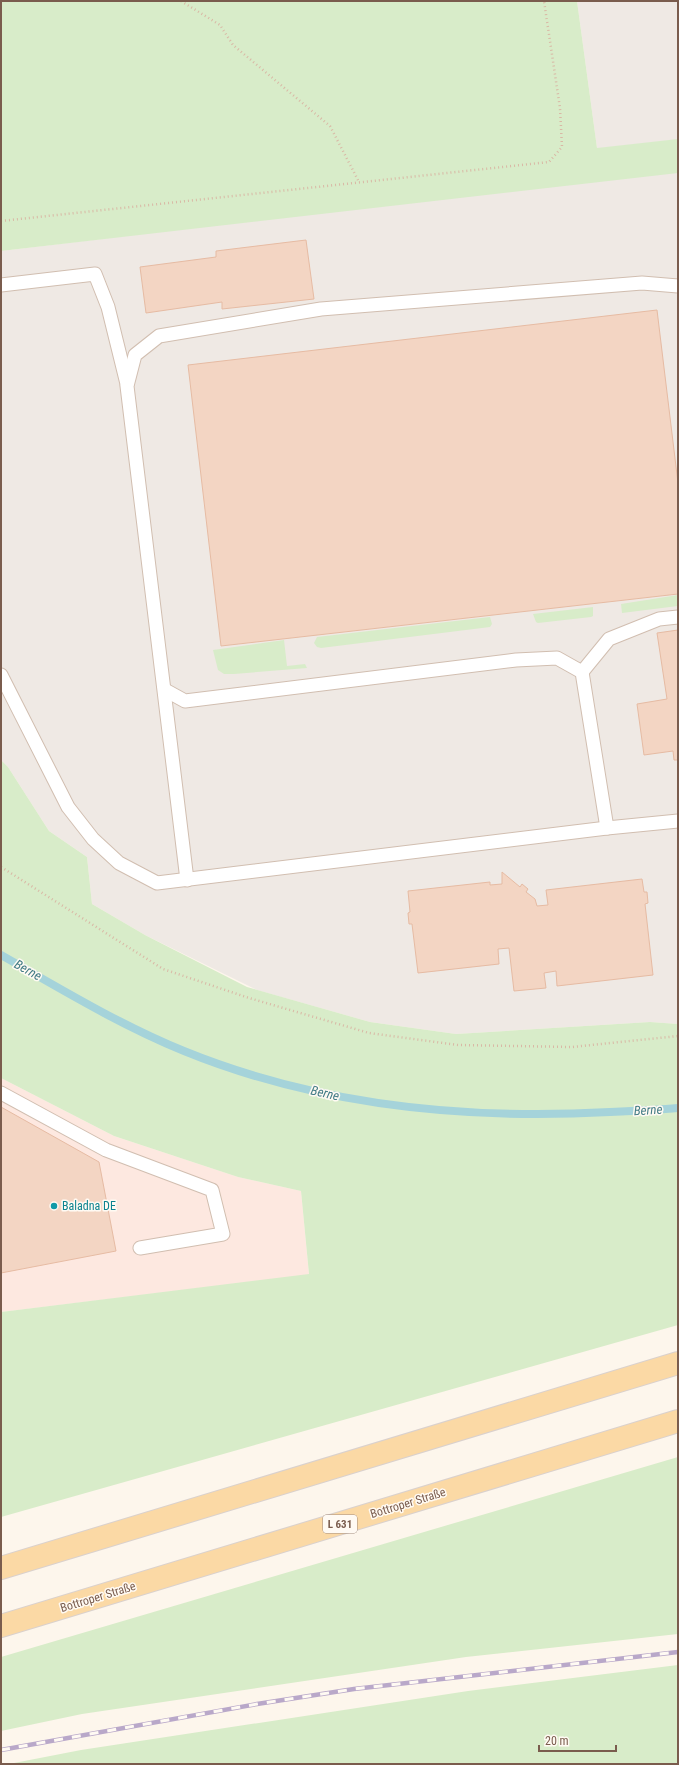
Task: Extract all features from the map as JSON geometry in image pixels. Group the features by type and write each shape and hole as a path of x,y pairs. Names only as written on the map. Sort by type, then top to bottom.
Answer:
{"main road":[{"path":"1,1568 678,1363"},
{"name":"Bottroper Straße","path":"1,1626 678,1421"}],"lane":[{"path":"1,285 95,274 108,307 127,386 187,880"},
{"path":"127,386 135,354 159,336 321,309 642,283 678,286"},
{"path":"607,828 582,672 609,639 658,620 678,617"},
{"path":"165,690 185,701 516,660 557,658 582,672"},
{"path":"1,675 68,807 93,839 120,863 157,883 607,828 678,821"},
{"path":"1,1093 106,1150 212,1190 223,1234 140,1248"}],"path":[{"path":"181,1 220,26 233,45 330,126 359,182"},
{"path":"1,221 549,162 562,147 560,108 544,1"},
{"path":"1,866 163,969 249,998 369,1033 458,1045 572,1046 678,1036"}],"shaded area":[{"path":"577,1 678,1 678,1024 650,1022 456,1034 370,1022 257,990 145,935 92,904 87,857 49,831 8,767 1,760 1,251 101,239 597,148"},
{"path":"1,1078 114,1136 238,1177 301,1191 309,1275 1,1312"}],"green space":[{"path":"1,1 577,1 597,148 678,139 678,173 1,251"},
{"path":"678,595 678,606 622,613 621,604"},
{"path":"593,607 593,616 591,617 538,623 536,622 533,614"},
{"path":"490,617 492,624 490,627 321,648 317,647 314,643 317,637"},
{"path":"284,640 287,666 305,664 307,668 234,674 224,674 218,670 213,650"},
{"path":"1,760 8,767 49,831 87,857 92,904 145,935 247,987 370,1022 456,1034 650,1022 678,1024 678,1325 1,1517 1,1312 309,1274 301,1191 238,1177 114,1136 1,1078"},
{"path":"678,1457 678,1634 466,1657 82,1714 1,1731 1,1657"},
{"path":"678,1665 678,1764 9,1764 81,1750 468,1691"}],"building":[{"path":"306,240 314,299 222,309 222,302 146,313 140,267 216,257 216,251"},
{"path":"657,310 678,483 678,594 221,646 188,365"},
{"path":"678,630 678,760 674,760 673,751 644,755 637,704 667,699 657,633"},
{"path":"502,872 520,887 522,884 528,889 526,892 535,899 537,906 548,905 546,890 642,879 644,892 647,892 648,903 645,904 653,975 557,986 556,971 544,973 546,988 514,991 509,948 498,949 499,964 418,973 412,924 409,924 408,913 410,912 408,891 490,882 490,885 502,884"},
{"name":"Baladna DE","path":"1,1107 99,1162 116,1251 1,1273"}],"waterway":[{"name":"Berne","path":"1,955 91,1006 160,1041 235,1070 287,1085 340,1097 448,1111 502,1114 556,1114 678,1108"}],"railway":[{"path":"1,1750 257,1704 354,1689 678,1652"}],"place":[{"name":"Baladna DE","path":"54,1206"}]}
